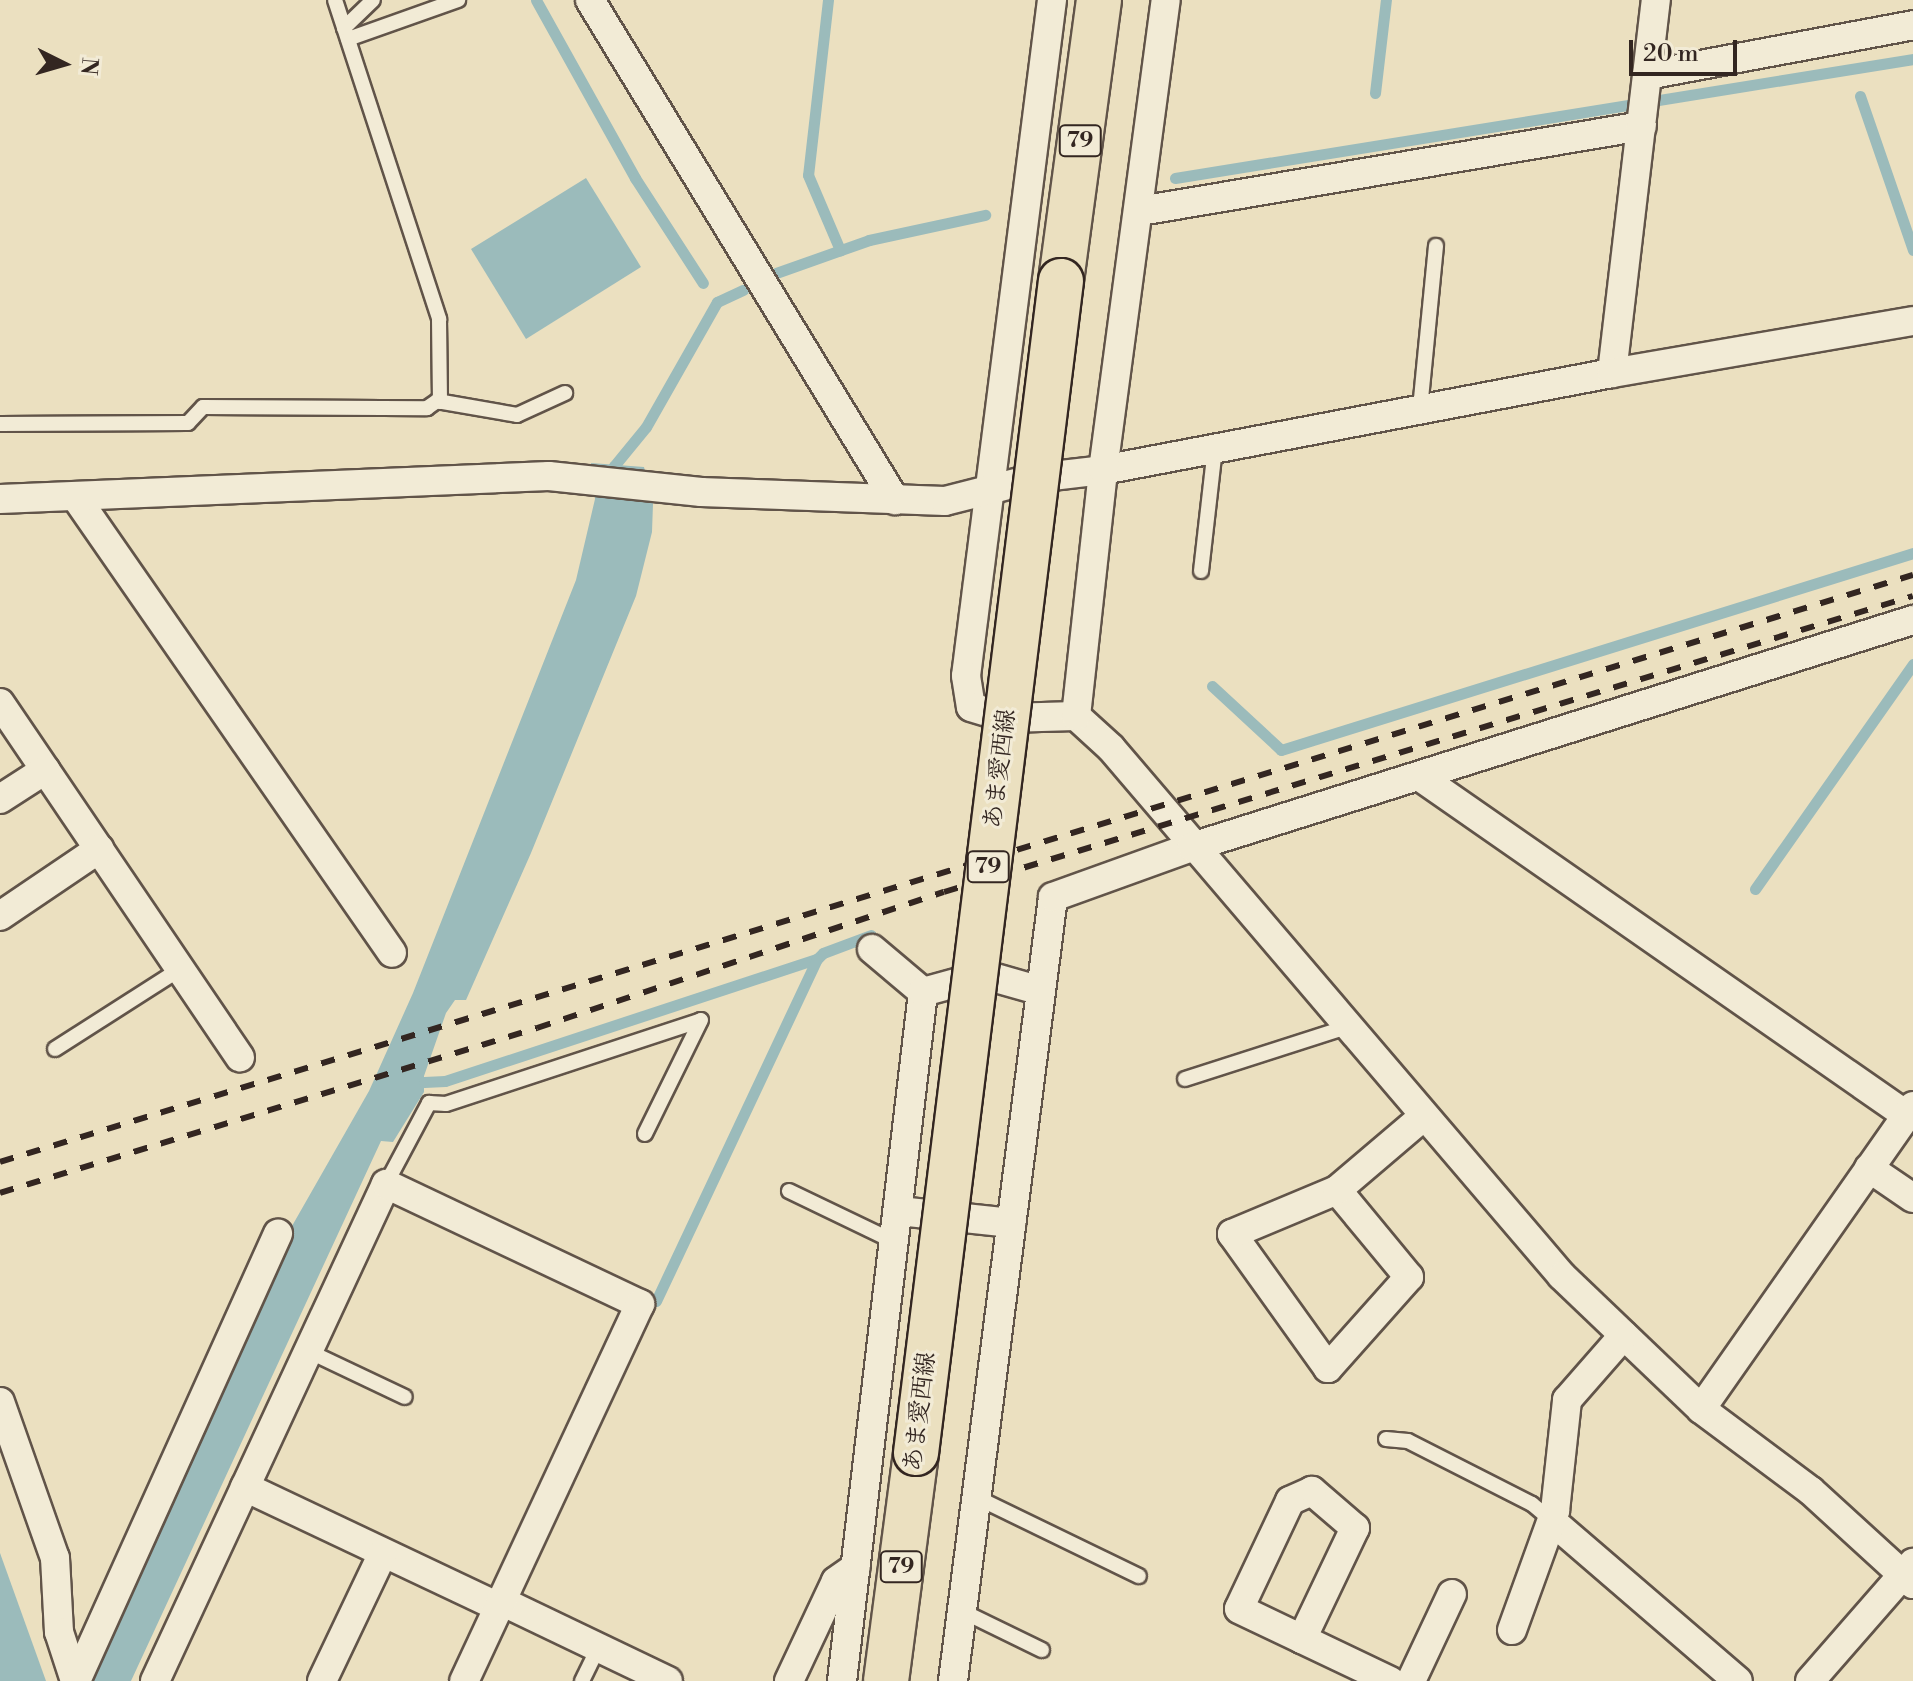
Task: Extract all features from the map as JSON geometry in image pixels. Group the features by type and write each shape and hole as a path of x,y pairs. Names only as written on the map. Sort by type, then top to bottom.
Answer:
{"main road":[{"name":"あま愛西線","path":"886,1681 1099,0"}],"street":[{"path":"590,0 895,500"},
{"path":"1052,0 966,676 971,707 1007,718 1076,716 1111,748 1192,847 1562,1276 1701,1409 1811,1491 1909,1574 1810,1681"},
{"path":"1076,716 1103,470 1166,0"},
{"path":"1612,373 1656,0"},
{"path":"1647,78 1913,25"},
{"path":"1140,211 1642,121"},
{"path":"0,499 549,476 664,488 945,501 1035,478 1103,470 1612,373 1913,321"},
{"path":"75,496 392,953"},
{"path":"953,1681 1053,897 1192,847 1913,620"},
{"path":"0,703 240,1057"},
{"path":"0,799 45,770"},
{"path":"1419,776 1910,1110 1701,1409"},
{"path":"0,916 99,849"},
{"path":"872,949 923,992"},
{"path":"923,992 985,975 1041,991"},
{"path":"842,1681 923,992"},
{"path":"1337,1190 1409,1277 1328,1368 1232,1234 1337,1190 1424,1116"},
{"path":"1869,1168 1913,1198"},
{"path":"155,1681 386,1184 640,1304 464,1681"},
{"path":"899,1211 1011,1223"},
{"path":"76,1681 278,1233"},
{"path":"1512,1630 1552,1521 1567,1400 1624,1335"},
{"path":"0,1402 55,1558 59,1632 76,1681"},
{"path":"245,1487 383,1553 668,1681"},
{"path":"1302,1639 1355,1528 1312,1491 1290,1501 1239,1609 1390,1681"},
{"path":"1552,1521 1738,1681"},
{"path":"322,1681 383,1553"},
{"path":"789,1681 836,1581 856,1567"},
{"path":"1411,1681 1452,1594"}],"lane":[{"path":"335,0 439,319 440,402"},
{"path":"346,34 373,0"},
{"path":"346,34 458,0"},
{"path":"1420,409 1436,246"},
{"path":"0,424 188,423 203,407 427,408 440,402 517,415 565,393"},
{"path":"1201,571 1215,448"},
{"path":"55,1049 180,969"},
{"path":"386,1184 429,1103 446,1104 701,1020 645,1134"},
{"path":"1185,1079 1347,1027"},
{"path":"789,1191 895,1242"},
{"path":"308,1351 405,1397"},
{"path":"1386,1439 1408,1441 1532,1504 1552,1521"},
{"path":"976,1497 1139,1576"},
{"path":"962,1611 1042,1650"},
{"path":"582,1681 598,1648"}],"water":[{"path":"586,178 641,267 526,339 471,249"},
{"path":"591,463 644,467 653,504 652,532 636,596 531,853 466,1000 455,1000 446,1013 424,1076 424,1092 393,1142 381,1141 131,1681 83,1681 288,1233 369,1091 413,993 576,580 595,499"},
{"path":"0,1553 46,1681 0,1681"}],"waterway":[{"path":"536,0 635,178 703,283"},
{"path":"828,0 808,175 840,250"},
{"path":"1375,93 1386,0"},
{"path":"1175,178 1913,59"},
{"path":"1860,96 1913,250"},
{"path":"776,273 869,240 985,215"},
{"path":"614,479 614,466 646,427 717,302 743,290"},
{"path":"1212,686 1281,750 1913,553"},
{"path":"1755,889 1913,664"},
{"path":"424,1082 445,1081 817,959 823,953 871,935"},
{"path":"656,1301 817,959"}],"railway":[{"path":"0,1162 1913,575"},
{"path":"0,1193 537,1028 944,892 1913,596"}]}
